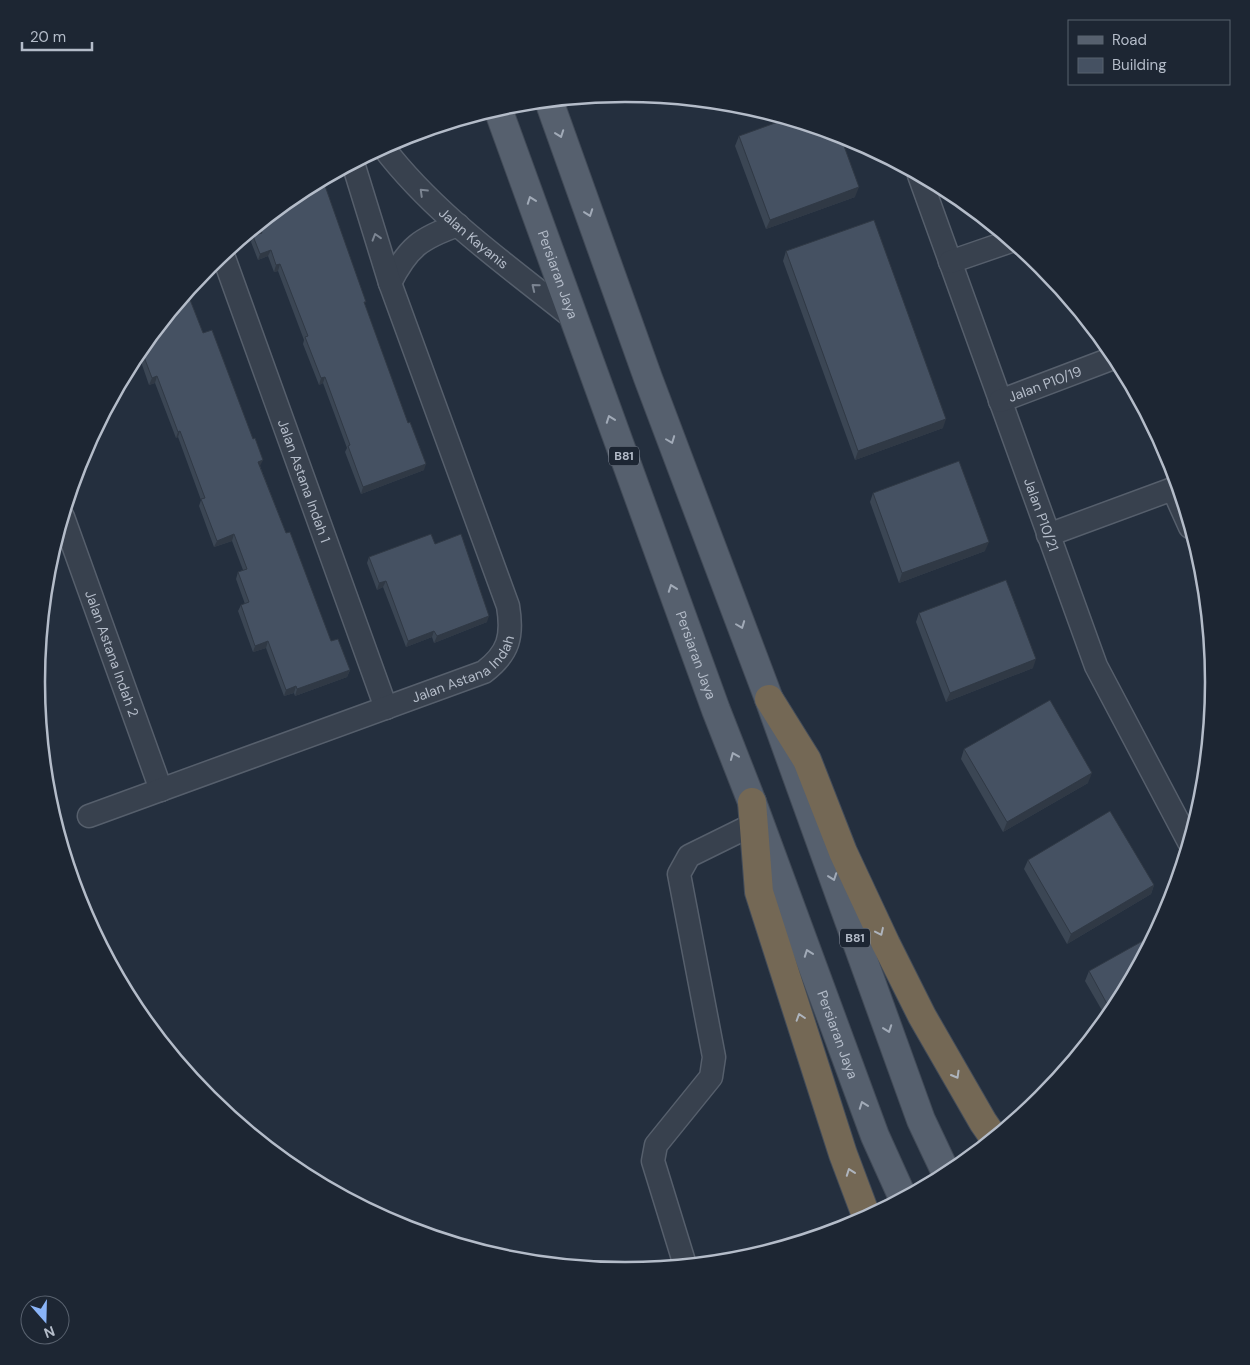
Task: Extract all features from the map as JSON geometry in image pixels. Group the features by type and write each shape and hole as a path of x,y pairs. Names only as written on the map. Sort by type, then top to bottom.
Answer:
{"highway":[{"path":"769,699 807,760 843,852 922,1016 990,1133"},
{"path":"753,813 759,892 843,1154 864,1211"}],"main road":[{"name":"B81","path":"551,107 648,378 769,699 921,1120 943,1168"},
{"name":"Persiaran Jaya","path":"501,116 753,813 875,1136 901,1193"}],"street":[{"name":"Jalan Kayanis","path":"388,153 420,190 458,225 573,318"},
{"name":"Jalan Astana Indah","path":"89,816 484,672 495,664 510,638 508,606 390,283 356,169"},
{"name":"Jalan P10/21","path":"922,185 1096,666 1185,834"},
{"path":"390,283 400,263 414,247 433,234 458,225"},
{"path":"950,262 1004,243"},
{"name":"Jalan Astana Indah 1","path":"225,263 386,708"},
{"name":"Jalan P10/19","path":"1000,401 1108,361"},
{"path":"1048,536 1172,490"},
{"name":"Jalan Astana Indah 2","path":"67,527 161,790"},
{"path":"683,1259 653,1161 656,1145 711,1077 714,1057 679,874 689,856 753,813"}],"building":[{"path":"776,122 844,146 859,187 770,220 739,136"},
{"path":"325,186 366,302 364,302 408,423 410,422 426,464 363,487 325,377 321,378 305,337 308,336 280,264 276,265 271,250 260,254 254,237 262,233 261,231 272,222"},
{"path":"874,220 946,419 858,451 786,251"},
{"path":"190,299 203,333 212,330 253,439 255,438 263,460 258,462 286,533 290,532 331,641 338,639 350,670 297,689 296,686 286,690 268,641 255,646 241,605 249,602 238,572 247,569 234,534 217,541 201,499 205,498 180,431 178,432 157,376 152,378 144,358"},
{"path":"959,461 989,542 902,573 873,493"},
{"path":"431,534 435,544 461,534 489,616 437,636 434,631 408,641 386,581 379,583 369,557"},
{"path":"1006,580 1036,659 950,693 919,613"},
{"path":"1050,700 1092,773 1007,822 964,749"},
{"path":"1110,811 1154,885 1071,934 1028,860"},
{"path":"1145,940 1107,1004 1089,971"}]}
